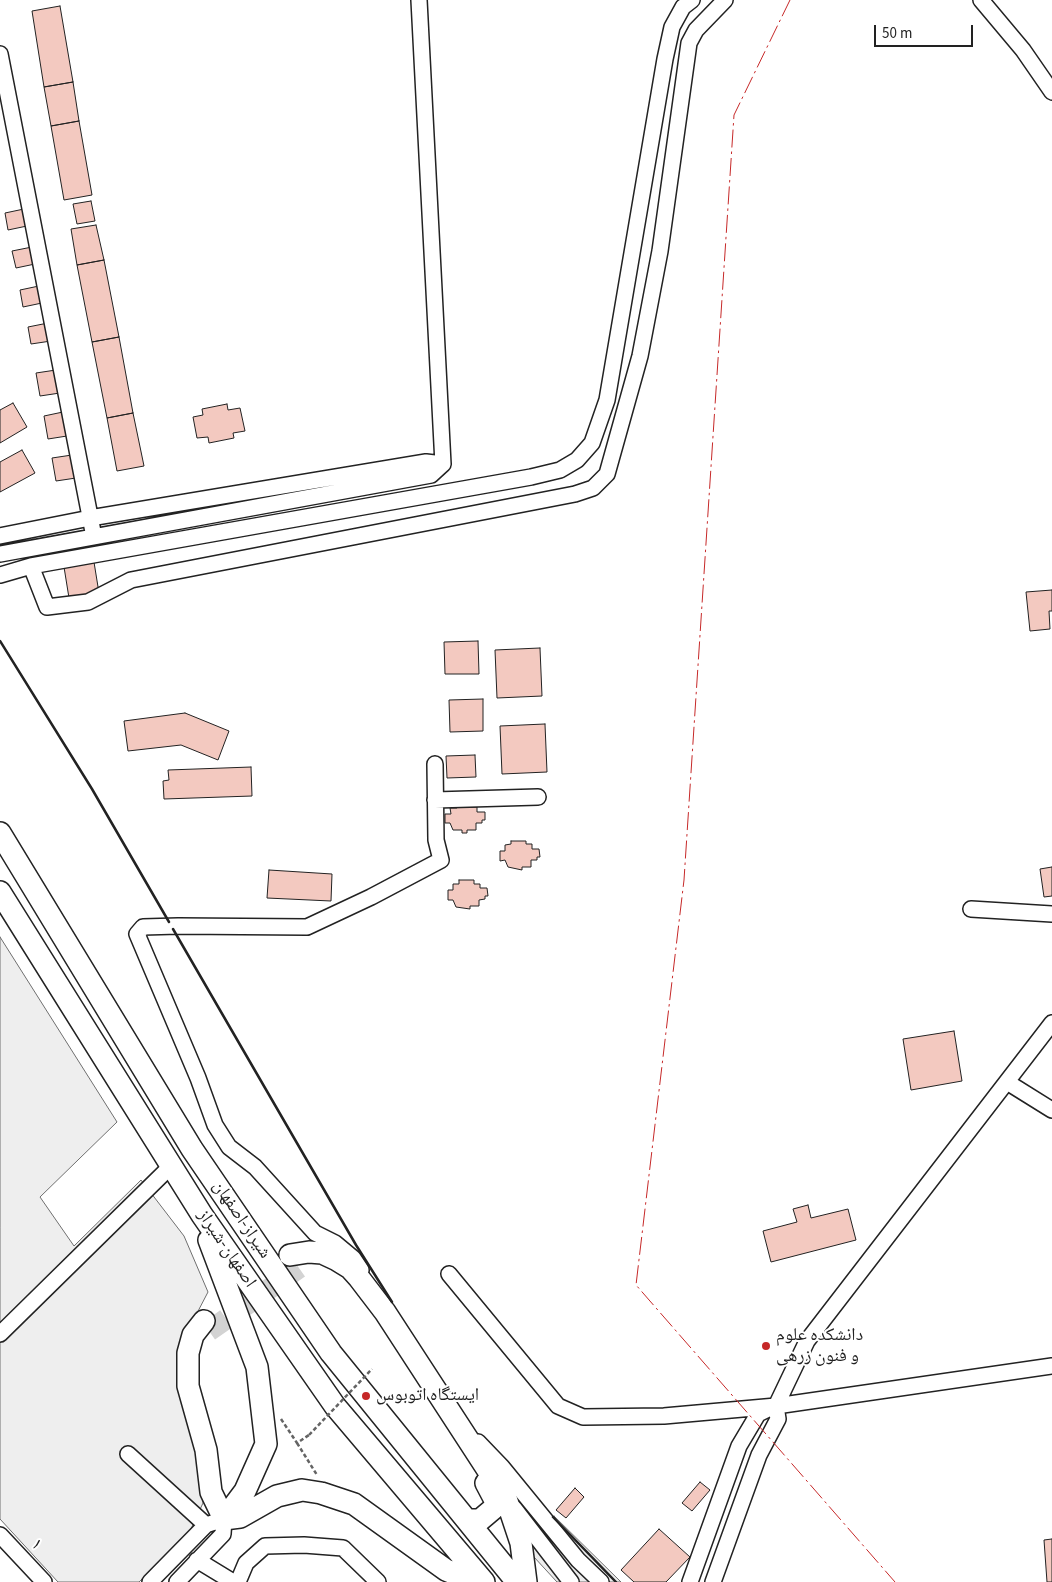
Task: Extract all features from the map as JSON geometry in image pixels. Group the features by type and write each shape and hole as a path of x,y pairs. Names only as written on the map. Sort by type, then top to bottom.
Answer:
{"highway":[{"name":"شیراز-اصفهان","path":"0,833 198,1157 331,1353 517,1582"},
{"name":"اصفهان-شیراز","path":"0,892 172,1165 202,1216 334,1406 484,1582"},
{"path":"202,1216 211,1246 257,1367 264,1408 266,1444 245,1491 215,1522"},
{"path":"467,1520 480,1520 493,1509 496,1502 492,1491 468,1458 366,1302 351,1284 334,1272 295,1262 309,1252 322,1254 350,1268 385,1312 506,1498 521,1543 526,1582"},
{"path":"206,1326 197,1360 198,1375 221,1457 215,1522"},
{"path":"215,1522 240,1517 276,1496 302,1490 321,1492 354,1504 446,1570 474,1582"}],"street":[{"path":"0,554 432,475 443,464 419,0"},
{"path":"0,575 31,566 531,477 560,470 577,460 592,443 607,400 665,59 672,27 683,7 692,0"},
{"path":"31,566 47,607 88,602 132,580 575,494 592,488 607,474 640,356 660,251 690,42 696,30 725,0"},
{"path":"981,0 1023,50 1052,92"},
{"path":"0,54 94,537"},
{"path":"0,536 90,518 426,462 443,464"},
{"path":"435,764 436,840 441,860 371,897 307,927 143,927 137,934 198,1078 215,1126 229,1147 255,1167 315,1233 335,1243 353,1258 478,1442 502,1467 578,1560 601,1582"},
{"path":"436,800 538,797"},
{"path":"971,909 1052,914"},
{"path":"713,1582 758,1454 778,1419 776,1406 807,1341 1052,1023"},
{"path":"1007,1082 1052,1110"},
{"path":"0,1334 172,1165"},
{"path":"449,1274 558,1406 583,1417 664,1416 776,1406 1052,1366"},
{"path":"690,1582 739,1446 758,1414 776,1406"},
{"path":"128,1454 215,1522 222,1534 177,1582"},
{"path":"506,1498 571,1582"},
{"path":"150,1582 215,1522"},
{"name":"۱","path":"0,1535 44,1582"},
{"path":"238,1582 246,1563 265,1546 304,1545 343,1548 378,1582"},
{"path":"197,1560 233,1582"}],"path":[{"path":"297,1443 309,1435 372,1369"},
{"path":"264,1408 277,1413 321,1480 321,1492"}],"shaded area":[{"path":"0,937 117,1122 40,1197 74,1246 141,1180 184,1236 208,1292 183,1340 199,1452 203,1503 190,1531 139,1582 58,1582 0,1519"},
{"path":"554,1516 621,1582 557,1582 522,1544"}],"building":[{"path":"60,6 73,82 44,87 32,11"},
{"path":"73,82 79,121 51,126 44,87"},
{"path":"79,121 92,195 64,200 51,126"},
{"path":"91,201 95,221 77,224 73,204"},
{"path":"24,209 27,226 8,230 5,213"},
{"path":"96,225 104,260 77,265 71,229"},
{"path":"32,247 35,264 16,268 12,251"},
{"path":"104,260 119,337 92,342 77,265"},
{"path":"39,286 42,303 23,307 20,290"},
{"path":"48,323 51,341 31,344 28,327"},
{"path":"119,337 133,413 107,418 92,342"},
{"path":"56,370 60,393 40,396 36,373"},
{"path":"13,403 27,427 0,443 0,410"},
{"path":"227,404 228,410 240,408 245,431 233,433 234,438 209,443 208,437 197,438 193,417 203,415 202,409"},
{"path":"63,412 67,436 48,439 44,416"},
{"path":"133,413 144,466 117,471 107,418"},
{"path":"22,450 35,473 0,492 0,462"},
{"path":"72,455 76,478 56,481 52,458"},
{"path":"94,562 99,593 69,598 64,567"},
{"path":"1052,590 1052,611 1049,611 1050,629 1030,631 1026,592"},
{"path":"478,641 479,674 445,674 444,642"},
{"path":"540,648 542,696 497,698 495,650"},
{"path":"483,699 483,731 450,732 449,700"},
{"path":"185,713 229,731 218,760 181,745 128,751 124,721"},
{"path":"545,724 547,772 502,774 500,726"},
{"path":"475,755 476,777 447,778 446,756"},
{"path":"251,767 252,796 164,799 163,781 169,780 168,770"},
{"path":"471,803 471,807 477,807 477,812 485,812 485,820 482,820 482,823 476,823 476,830 467,830 467,833 462,833 462,830 453,830 450,823 445,823 445,814 451,814 450,808 457,808 456,804"},
{"path":"511,841 526,841 526,844 532,844 532,849 539,849 540,857 537,857 537,860 531,860 531,867 522,867 522,870 508,867 505,860 500,861 500,851 505,851 505,845 511,844"},
{"path":"1052,867 1052,896 1044,897 1040,869"},
{"path":"269,870 332,874 331,901 267,898"},
{"path":"459,880 474,880 474,884 480,884 480,888 487,888 488,896 485,896 485,899 479,900 479,906 470,906 470,909 456,907 453,900 448,900 448,890 453,890 453,884 459,884"},
{"path":"954,1031 962,1081 911,1090 903,1039"},
{"path":"808,1205 811,1218 848,1209 856,1240 771,1262 763,1231 797,1222 793,1209"},
{"path":"700,1482 710,1490 692,1511 682,1503"},
{"path":"575,1488 584,1497 566,1518 556,1510"},
{"path":"659,1529 690,1557 666,1582 634,1582 621,1570"},
{"path":"1052,1539 1052,1582 1047,1582 1044,1540"}],"tunnel":[{"path":"209,1331 299,1268"}],"wall":[{"path":"0,641 92,789 169,922"},
{"path":"173,929 356,1245 392,1302"},
{"path":"553,1517 616,1582"}],"power":[{"path":"790,0 734,115 684,880 636,1285 895,1582"}],"place":[{"name":"دانشکده علوم و فنون زرهی","path":"766,1346"},
{"name":"ایستگاه اتوبوس","path":"366,1396"}]}
